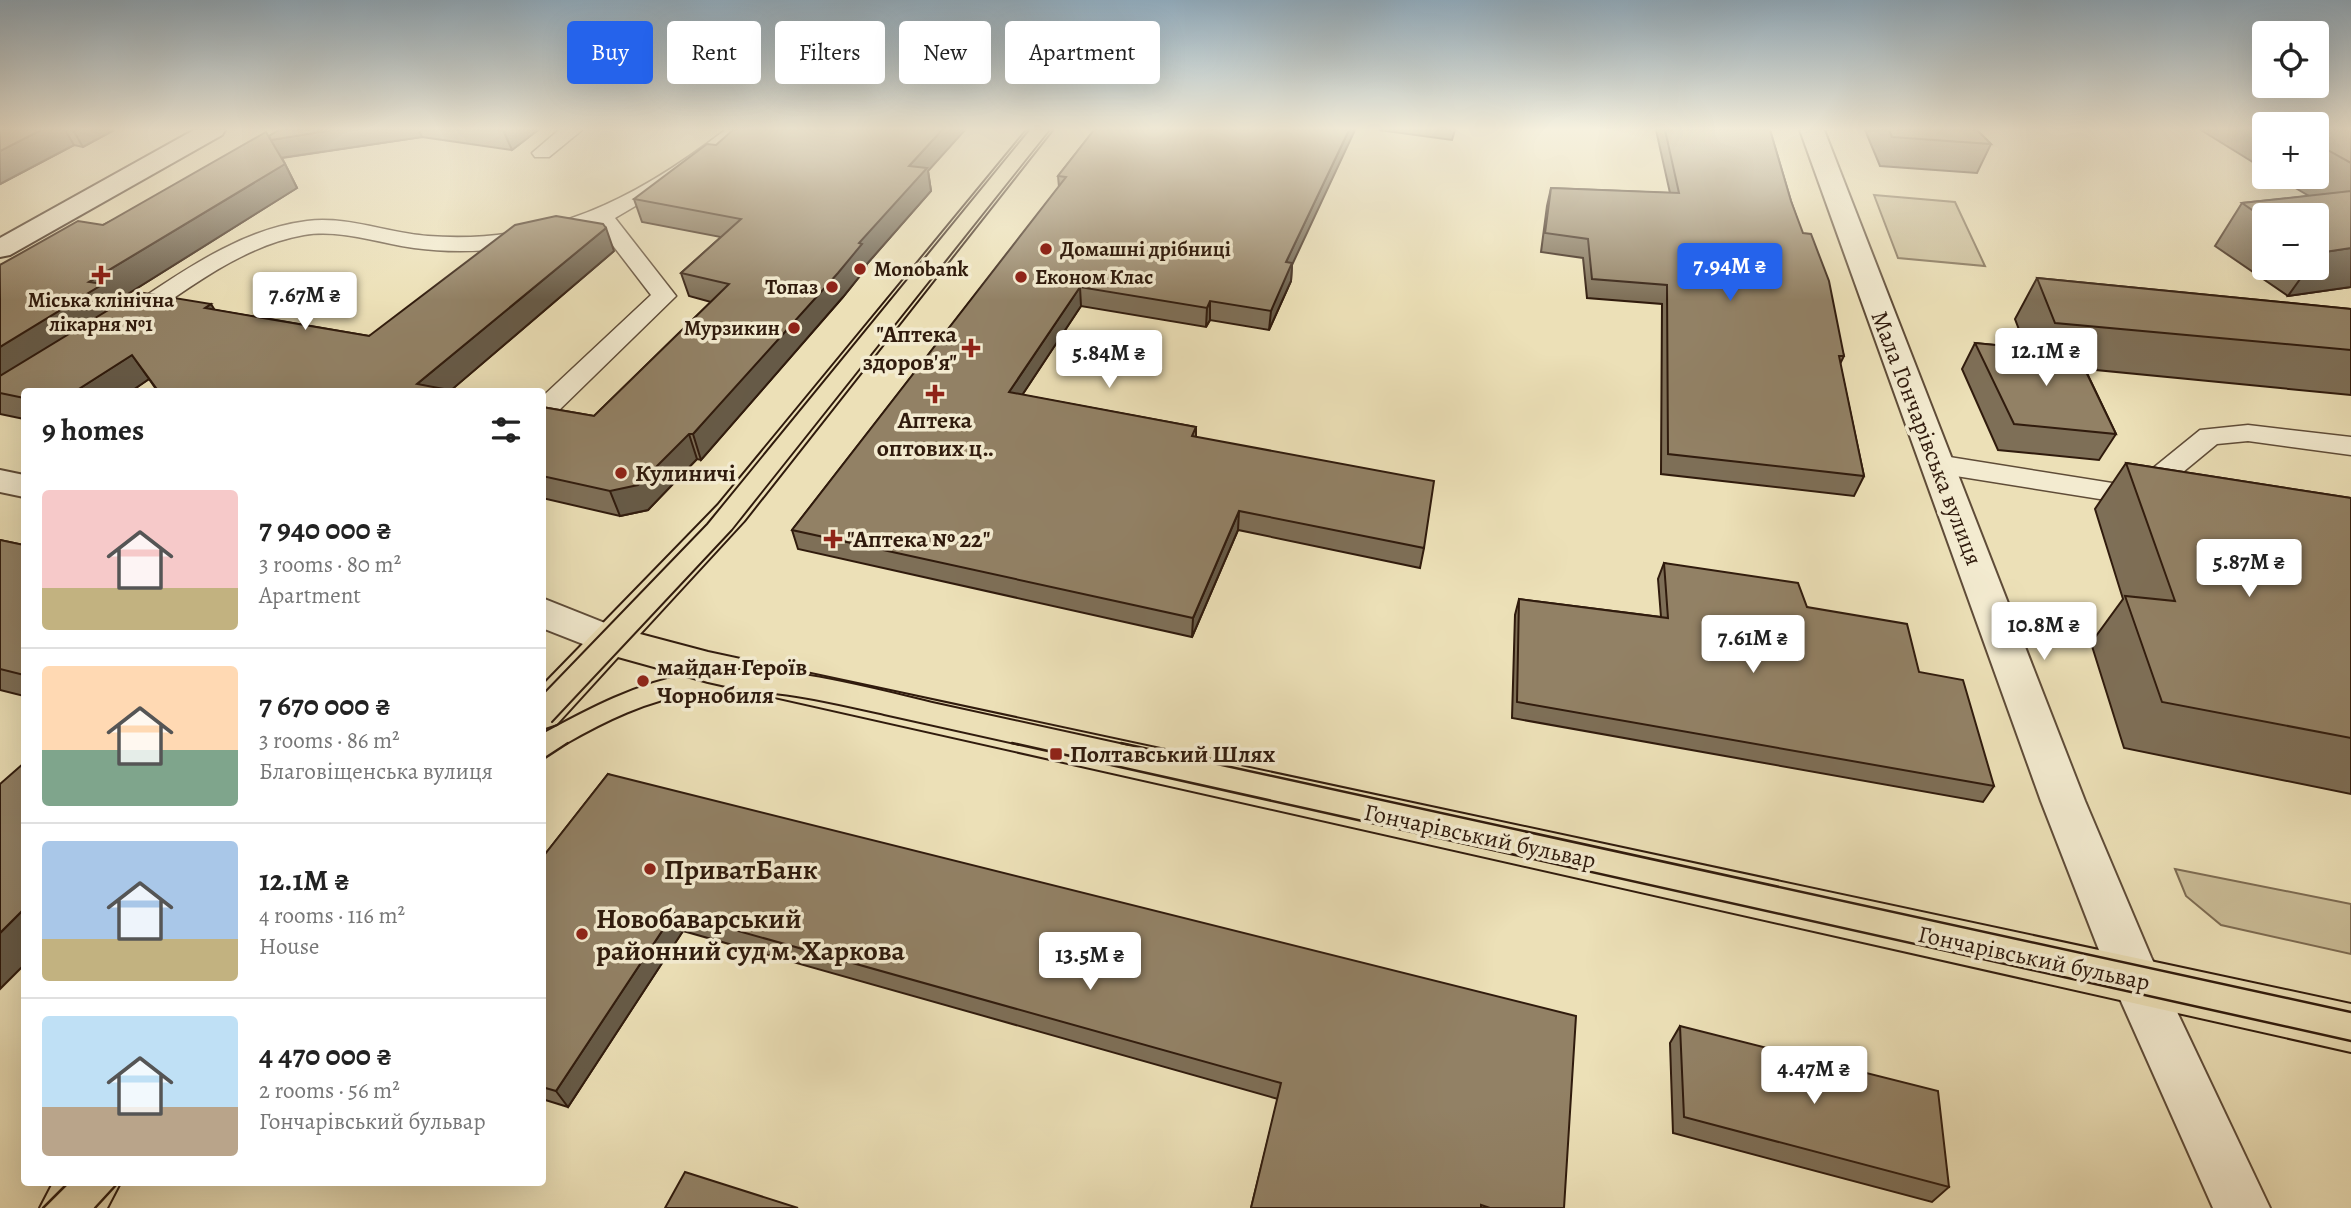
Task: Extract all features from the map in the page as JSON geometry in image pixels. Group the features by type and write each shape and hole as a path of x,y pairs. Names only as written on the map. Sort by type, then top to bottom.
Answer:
{"main road":[{"path":"546,709 732,513 995,186"},
{"name":"Гончарівський бульвар","path":"611,641 708,667 2351,1028"},
{"path":"68,1208 89,1186"}],"street":[{"path":"0,249 113,186"},
{"name":"Мала Гончарівська вулиця","path":"1833,186 2063,801 2137,981 2242,1208"},
{"path":"546,614 611,641"}],"lane":[{"path":"111,329 226,256 277,234 332,226 431,243 506,240 572,226 602,216 652,186"},
{"path":"546,408 664,296 602,216"},
{"path":"2136,496 2210,436 2248,433 2351,446"},
{"path":"1937,464 2176,502"}],"shaded area":[{"path":"1874,195 1955,202 1985,266 1898,258"},
{"path":"2175,869 2351,904 2351,954 2221,925 2186,896"}],"building":[{"path":"171,186 248,186 89,282 103,284 0,347 0,265 78,221 103,225"},
{"path":"651,186 910,186 859,243 862,244 838,273 693,434 689,434 638,485 610,491 546,477 546,408 594,416 729,284 681,273 741,219 634,199"},
{"path":"1059,186 1322,186 1286,262 1292,263 1271,311 1210,301 1207,308 1080,287 1009,392 1196,427 1192,436 1434,481 1424,548 1239,511 1193,618 792,530"},
{"path":"1678,186 1787,186 1803,233 1811,234 1829,281 1844,356 1839,356 1864,476 1668,454 1667,285 1592,279 1588,239 1545,233 1551,188 1679,193"},
{"path":"2351,191 2351,248 2329,251 2329,203 2252,203 2252,210 2242,203"},
{"path":"556,216 603,224 606,228 417,384 438,388 156,388 132,355 80,388 21,388 21,397 0,393 0,376 138,292 211,304 205,308 369,336 515,225"},
{"path":"2037,278 2351,309 2351,350 2055,323"},
{"path":"1975,343 2077,353 2116,434 2014,424"},
{"path":"2126,463 2351,498 2351,738 2162,702 2125,596 2175,601"},
{"path":"0,540 21,544 21,674 0,669"},
{"path":"1664,563 1798,583 1807,607 1907,624 1919,672 1963,680 1994,786 1517,702 1519,599 1668,618"},
{"path":"21,766 21,912 0,933 0,784"},
{"path":"608,774 1576,1016 1564,1208 1490,1208 1481,1205 1481,1208 1251,1208 1281,1083 674,913 556,1091 546,1088 546,853"},
{"path":"1680,1026 1938,1091 1949,1187 1684,1117"},
{"path":"685,1172 798,1208 665,1208"}],"tram line":[{"path":"546,691 707,524 983,186"},
{"path":"552,722 732,530 1005,186"},
{"path":"546,731 595,705 670,677 721,669 752,669 845,681 1129,745"},
{"path":"565,745 644,707 677,697 718,692 766,693 814,700 1019,745"},
{"path":"546,757 568,743"},
{"path":"1012,743 2351,1041"},
{"path":"1121,743 2351,1012"},
{"path":"43,1208 65,1186"},
{"path":"95,1208 115,1186"}],"place":[{"name":"Домашні дрібниці","path":"1046,249"},
{"name":"Monobank","path":"860,269"},
{"name":"Міська клінічна лікарня №1","path":"101,275"},
{"name":"Економ Клас","path":"1021,277"},
{"name":"Топаз","path":"832,287"},
{"name":"Мурзикин","path":"794,328"},
{"name":"\"Аптека здоров'я\"","path":"971,348"},
{"name":"Аптека оптових ц‥","path":"935,394"},
{"name":"Кулиничі","path":"621,473"},
{"name":"\"Аптека № 22\"","path":"833,539"},
{"name":"майдан Героїв Чорнобиля","path":"643,681"},
{"name":"Полтавський Шлях","path":"1056,754"},
{"name":"ПриватБанк","path":"650,869"},
{"name":"Новобаварський районний суд м. Харкова","path":"582,934"}]}
